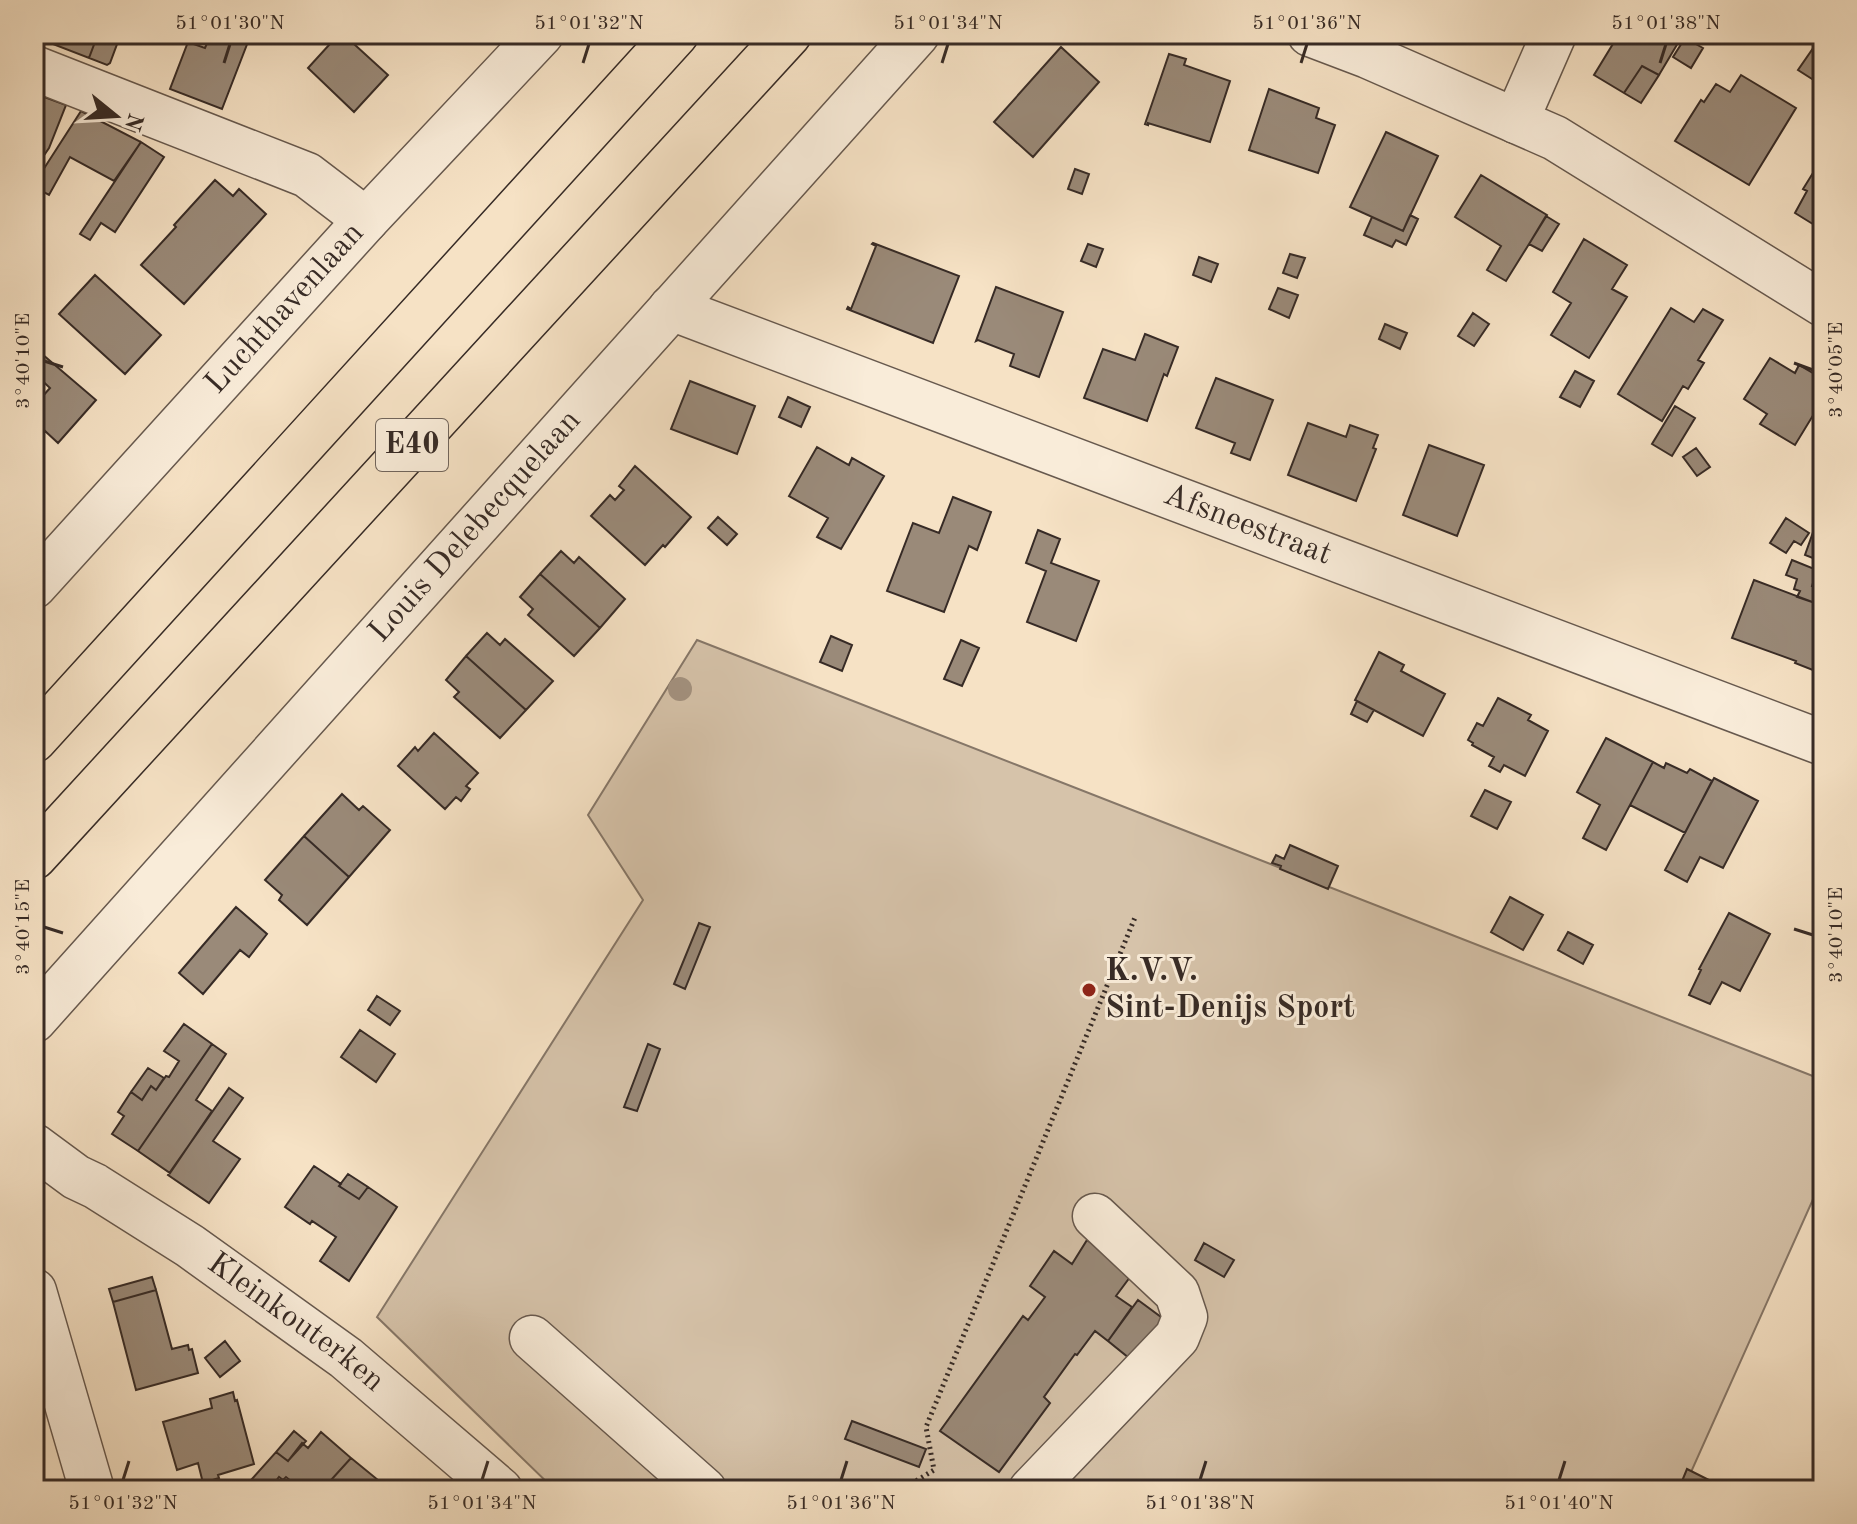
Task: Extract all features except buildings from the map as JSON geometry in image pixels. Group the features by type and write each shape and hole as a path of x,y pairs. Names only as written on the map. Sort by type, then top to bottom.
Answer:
{"highway":[{"name":"E40","path":"34,740 676,34"},
{"name":"E40","path":"34,857 789,34"}],"street":[{"name":"Luchthavenlaan","path":"34,586 366,220 541,34"},
{"name":"Louis Delebecquelaan","path":"34,1020 917,34"},
{"path":"1310,34 1368,56 1555,138 1823,304"},
{"path":"1516,121 1554,34"},
{"path":"34,68 307,175 366,220"},
{"name":"Afsneestraat","path":"671,308 1823,743"},
{"name":"Kleinkouterken","path":"34,1146 76,1177 190,1246 346,1358 500,1490"},
{"path":"34,1187 76,1177"},
{"path":"1031,1490 1177,1337 1185,1317 1177,1293 1095,1216"},
{"path":"34,1291 92,1490"},
{"path":"532,1338 704,1490"}],"path":[{"path":"901,1490 934,1470 926,1427 1136,915"}],"shaded area":[{"name":"K.V.V. Sint-Denijs Sport","path":"697,640 1823,1080 1823,1177 1683,1490 555,1490 377,1317 643,900 588,815"}],"place":[{"name":"K.V.V. Sint-Denijs Sport","path":"1089,990"}]}
